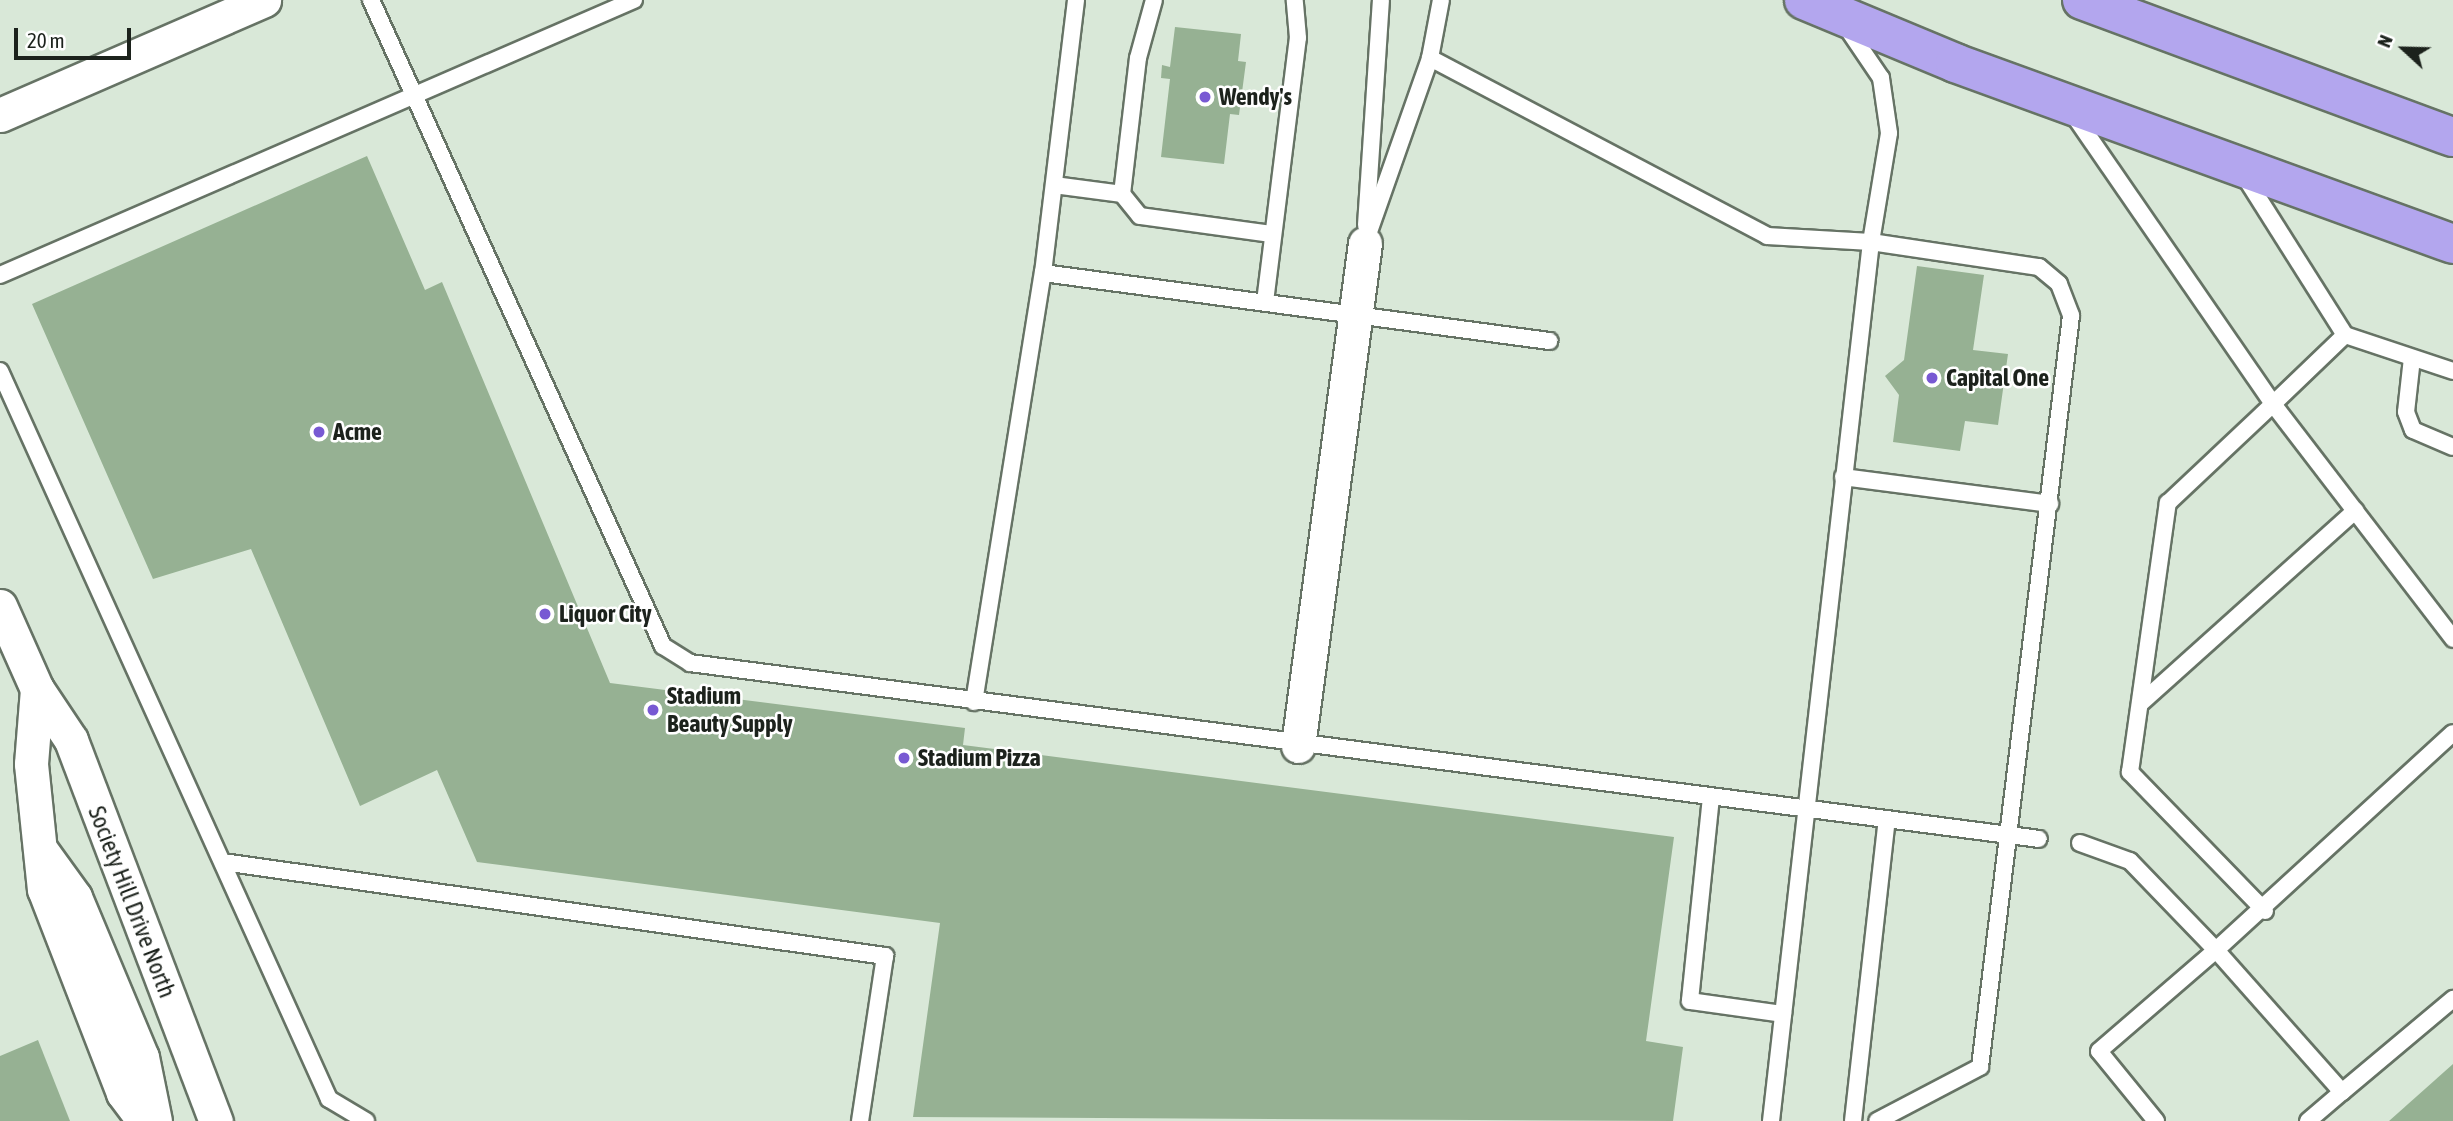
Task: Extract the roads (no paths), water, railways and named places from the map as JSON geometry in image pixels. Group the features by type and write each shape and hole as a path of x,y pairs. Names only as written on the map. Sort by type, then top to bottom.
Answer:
{"highway":[{"path":"2104,4 2453,136"},
{"path":"1819,7 2066,103 2453,244"}],"street":[{"path":"0,115 264,0"},
{"path":"1298,746 1364,243"},
{"name":"Society Hill Drive North","path":"0,606 37,690 71,740 216,1121"},
{"name":"Society Hill Drive North","path":"37,690 31,764 44,889 123,1093 144,1121"},
{"name":"Society Hill Drive North","path":"39,848 75,897 142,1057 155,1121"}],"lane":[{"path":"371,0 663,646 690,663 1298,746 2039,839"},
{"path":"0,275 634,0"},
{"path":"974,702 1043,274 1076,0"},
{"path":"1122,194 1138,58 1154,0"},
{"path":"1265,302 1271,234 1298,38 1294,0"},
{"path":"1364,243 1381,0"},
{"path":"1364,243 1430,58 1441,0"},
{"path":"1771,1121 1871,242 1889,133 1881,78 1819,7"},
{"path":"1430,58 1766,236 1871,242 2039,267 2059,284 2071,316 2012,834 1980,1067 1877,1121"},
{"path":"2066,103 2273,404 2453,639"},
{"path":"2238,166 2345,335 2453,371"},
{"path":"1054,185 1122,194 1140,216 1271,234"},
{"path":"1043,274 1355,313 1549,341"},
{"path":"2265,911 2130,772 2168,503 2345,335"},
{"path":"2412,358 2406,412 2413,430 2453,447"},
{"path":"0,371 328,1098 366,1121"},
{"path":"1843,477 2050,504"},
{"path":"2141,703 2355,511"},
{"path":"2156,1121 2099,1051 2265,911 2453,733"},
{"path":"1712,797 1690,1002 1783,1014"},
{"path":"1853,1121 1887,819"},
{"path":"2080,843 2130,861 2216,950 2342,1092"},
{"path":"223,862 885,956 860,1121"},
{"path":"2308,1121 2453,999"}],"place":[{"name":"Wendy's","path":"1205,97"},
{"name":"Capital One","path":"1932,378"},
{"name":"Acme","path":"319,432"},
{"name":"Liquor City","path":"545,614"},
{"name":"Stadium Beauty Supply","path":"653,710"},
{"name":"Stadium Pizza","path":"904,758"}]}
